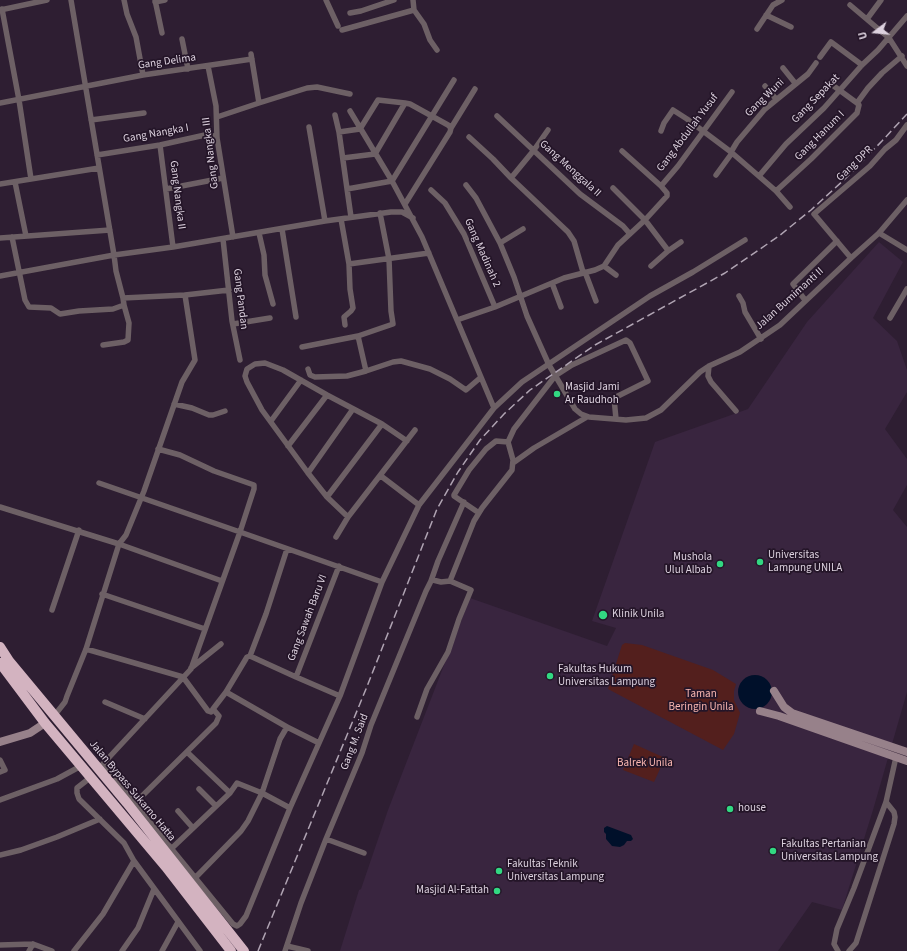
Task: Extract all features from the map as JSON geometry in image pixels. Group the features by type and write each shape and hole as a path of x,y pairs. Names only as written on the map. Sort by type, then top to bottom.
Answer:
{"highway":[{"name":"Jalan Bypass Sukarno Hatta","path":"0,647 9,661 54,716 100,767 244,951"},
{"name":"Jalan Bypass Sukarno Hatta","path":"0,663 45,723 166,867 231,951"}],"street":[{"path":"31,179 19,100 1,9 47,0"},
{"path":"71,0 116,271 128,323 128,340 124,342 102,345"},
{"path":"124,0 127,14 136,37 143,75"},
{"path":"162,33 155,1 165,0"},
{"path":"326,0 340,28 414,10"},
{"path":"350,13 368,9 394,0"},
{"path":"412,0 414,10 424,24 430,40 437,50"},
{"path":"757,29 773,5 782,0"},
{"path":"867,19 881,0"},
{"path":"850,5 889,38 902,56 907,66"},
{"path":"766,15 791,27"},
{"name":"Gang Sepakat","path":"759,176 786,144 824,108 862,65 889,38 907,16"},
{"path":"182,39 188,69"},
{"path":"820,57 831,42 862,65"},
{"name":"Gang Hanum I","path":"776,191 811,159 857,113 859,105 857,103 868,88 882,73 902,56"},
{"name":"Gang Delima","path":"0,103 143,75 208,66 251,57 259,103"},
{"name":"Gang Wuni","path":"716,175 765,109 808,74 816,63"},
{"name":"Gang Nangka III","path":"208,66 217,117 217,138 233,237"},
{"path":"783,68 795,84"},
{"path":"347,189 392,180 454,80"},
{"path":"831,84 840,89 857,103"},
{"path":"765,86 776,100"},
{"path":"217,117 307,88 321,88 350,94"},
{"path":"405,204 475,89"},
{"name":"Gang Abdullah Yusuf","path":"660,186 678,166 732,92"},
{"path":"360,129 378,100 410,104 451,128"},
{"path":"375,154 405,103"},
{"path":"661,131 664,123 673,110 732,152 776,191 790,207"},
{"path":"350,111 392,180 430,253 480,378 494,408"},
{"path":"91,120 144,113"},
{"path":"334,115 339,132 351,217"},
{"name":"Gang Menggala II","path":"497,116 580,194 623,226 630,234"},
{"name":"Gang DPR","path":"837,241 814,214 870,166 884,149 896,140 907,125"},
{"path":"309,127 325,221"},
{"path":"339,132 360,129"},
{"path":"511,178 548,130"},
{"name":"Gang Nangka I","path":"97,155 205,135 214,136 217,138"},
{"path":"469,137 568,232 574,241 584,272 596,301"},
{"name":"Gang Nangka II","path":"160,144 173,247"},
{"path":"457,320 495,307 552,283 604,266 618,245 646,220 667,196 667,193 660,186 622,151"},
{"path":"343,158 375,154"},
{"path":"0,184 99,168"},
{"path":"166,189 223,178"},
{"path":"16,182 26,236"},
{"path":"466,185 476,198 500,243 528,316 549,365 575,409 581,414 587,416"},
{"path":"612,188 646,220 666,246 668,251"},
{"name":"Gang Madinah 2","path":"432,190 445,203 464,234 495,307"},
{"name":"Jalan Bumimanti II","path":"587,416 626,420 651,416 661,410 688,383 709,366 740,352 780,325 805,300 879,233 905,207 907,200"},
{"path":"0,276 114,254 173,247 351,217 402,212 413,218"},
{"path":"302,347 358,336 393,324 389,259 380,213"},
{"path":"341,219 349,264 350,289 353,308 352,311 344,317 345,325"},
{"path":"282,229 296,317"},
{"path":"500,243 524,229"},
{"path":"0,238 110,230"},
{"path":"260,233 264,255 265,275 273,304"},
{"path":"879,233 907,250"},
{"path":"12,237 26,304 28,307 49,307 61,314 79,311 113,309 124,305"},
{"name":"Gang Pandan","path":"223,239 233,324 240,360"},
{"path":"221,644 183,677 100,767 134,804 236,926 240,924 246,916 290,808 340,696 382,582 419,505 494,408 522,382 650,296 745,240"},
{"path":"805,300 793,284 837,241 851,258"},
{"path":"651,266 681,242"},
{"path":"349,264 430,253"},
{"path":"604,266 616,275"},
{"path":"552,283 561,307"},
{"path":"890,318 907,289"},
{"path":"122,298 185,295 229,290"},
{"path":"54,716 65,702 86,649 102,594 119,544 126,535 182,382 195,360 185,295"},
{"path":"740,296 745,312 761,339"},
{"path":"233,324 270,318"},
{"path":"358,336 366,371"},
{"path":"450,581 474,521 512,470 513,463 508,442 514,429 555,376 578,362 628,340 648,381 614,398 616,419"},
{"path":"308,369 310,375 315,377 347,376 401,361 430,369 450,379 466,390 480,378"},
{"path":"348,517 327,496 308,473 262,410 247,382 245,376 247,369 255,364 265,363 284,370 382,424 407,440"},
{"path":"709,366 708,376 710,382 736,411"},
{"path":"271,421 301,380"},
{"path":"288,446 327,395"},
{"path":"174,404 192,408 209,415 214,415 225,411"},
{"path":"308,473 353,409"},
{"path":"513,463 534,448 587,416"},
{"path":"327,496 382,424"},
{"path":"336,537 348,517 415,430"},
{"path":"479,513 454,496 454,494 469,470 492,443 508,442"},
{"path":"158,449 180,455 214,471 254,485 240,532 191,669"},
{"path":"381,476 419,505"},
{"path":"99,483 382,582"},
{"name":"Gang M. Said","path":"286,948 300,903 362,753 371,726 438,561 464,502"},
{"path":"0,507 79,530 222,581"},
{"path":"52,610 79,530"},
{"path":"86,649 183,677 208,711 211,712 226,692 247,657 250,656 266,614 287,549"},
{"name":"Gang Sawah Baru VI","path":"339,566 296,678 340,696"},
{"path":"417,717 427,689 448,652 471,590 450,581 431,581"},
{"path":"102,594 205,629"},
{"path":"250,656 296,678"},
{"path":"226,692 287,727 319,743"},
{"path":"774,692 784,707 792,713 907,752"},
{"path":"105,702 145,719"},
{"path":"134,804 218,719 218,714 213,709"},
{"path":"760,711 907,761"},
{"path":"0,742 35,731 45,723"},
{"path":"195,878 248,822 262,793 280,739 287,727"},
{"path":"187,752 230,793"},
{"path":"838,951 834,944 837,929 886,802 896,758"},
{"path":"0,760 5,770 0,772"},
{"path":"0,800 57,779 81,766"},
{"path":"91,777 78,788 77,793 82,802 124,843 134,861 200,951"},
{"path":"171,849 230,793 237,783 262,793 290,808"},
{"path":"199,789 216,806"},
{"path":"850,951 856,943 894,824 894,812 886,802"},
{"path":"178,811 193,828"},
{"path":"0,855 21,850 100,819"},
{"path":"326,839 364,853"},
{"path":"74,951 103,914 134,861"},
{"path":"122,951 138,928 154,889"},
{"path":"162,951 178,922"},
{"path":"29,951 33,944"},
{"path":"0,945 33,944 52,951"},
{"path":"192,951 194,944"},
{"path":"286,948 308,951"}],"shaded area":[{"name":"Universitas Lampung UNILA","path":"879,242 903,262 873,318 897,341 907,370 907,392 885,429 907,459 907,485 893,510 907,527 907,692 842,910 812,902 778,951 340,951 359,890 361,889 388,810 470,598 607,646 616,628 592,621 655,442 748,409 807,322"}],"green space":[{"name":"Taman Beringin Unila","path":"625,643 642,645 713,670 736,684 734,700 740,713 734,734 723,750 608,689 622,645"},
{"name":"Balrek Unila","path":"634,744 665,758 654,782 623,770"}],"water":[{"path":"752,675 758,675 767,680 771,686 771,698 767,704 758,709 752,709 743,704 738,695 738,689 743,680"},
{"path":"607,826 631,835 633,839 631,841 627,841 620,847 612,846 606,839 606,834 604,832 604,828"}],"railway":[{"path":"258,951 366,689 437,509 458,472 480,440 504,414 530,390 595,345 725,273 779,236 811,210 846,178 907,114"}],"place":[{"name":"Masjid Jami Ar Raudhoh","path":"557,394"},
{"name":"Universitas Lampung UNILA","path":"760,562"},
{"name":"Mushola Ulul Albab","path":"720,564"},
{"name":"Klinik Unila","path":"603,615"},
{"name":"Fakultas Hukum Universitas Lampung","path":"550,676"},
{"name":"house","path":"730,809"},
{"name":"Fakultas Pertanian Universitas Lampung","path":"773,851"},
{"name":"Fakultas Teknik Universitas Lampung","path":"499,871"},
{"name":"Masjid Al-Fattah","path":"497,891"}]}
